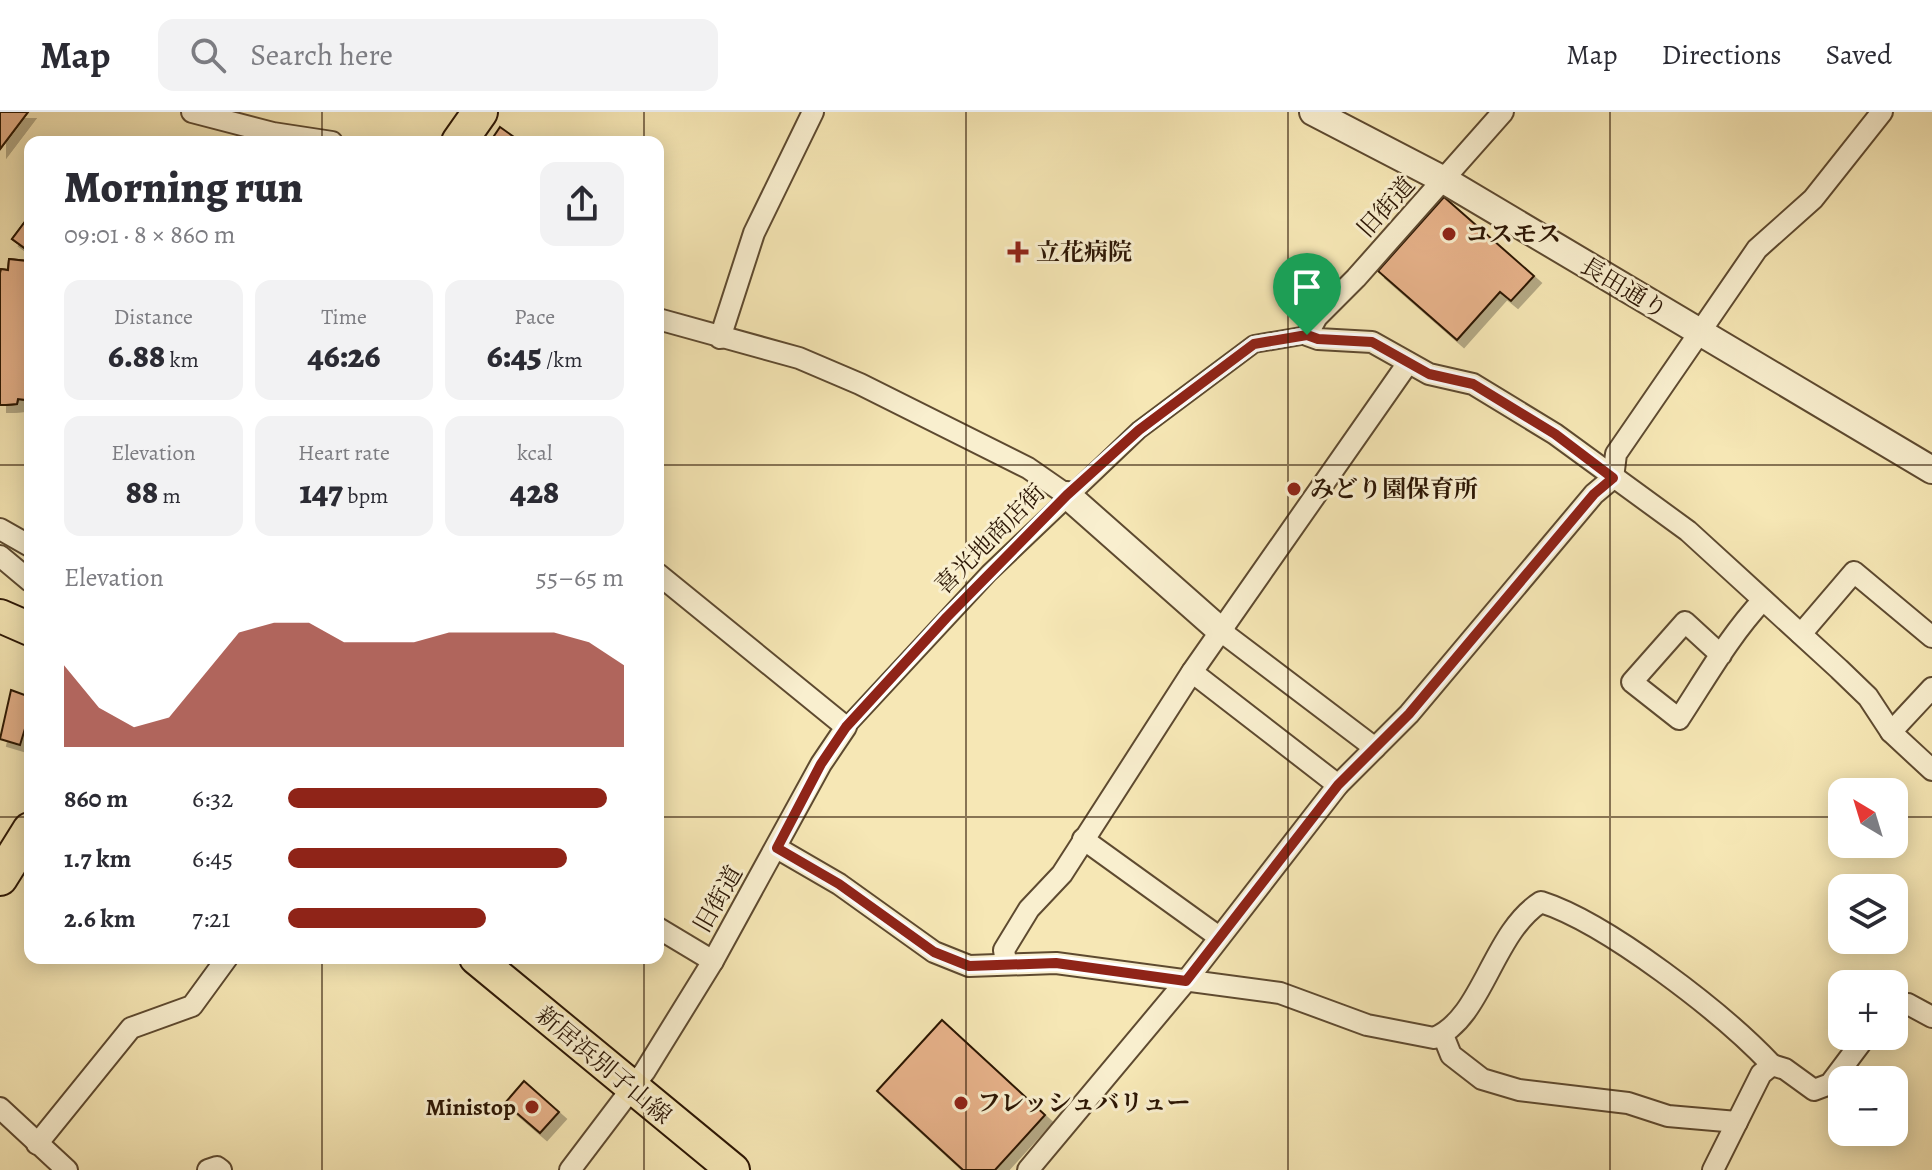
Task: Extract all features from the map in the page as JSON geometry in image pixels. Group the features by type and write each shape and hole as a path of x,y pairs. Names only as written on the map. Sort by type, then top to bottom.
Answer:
{"highway":[{"path":"463,136 480,112"},
{"path":"0,878 24,840"}],"main road":[{"name":"新居浜別子山線","path":"483,964 733,1170"}],"street":[{"path":"192,112 266,136"},
{"path":"273,136 281,112"},
{"path":"720,338 754,233 813,112"},
{"name":"長田通り","path":"1313,112 1444,180 1932,470"},
{"name":"旧街道","path":"1307,335 1317,317 1503,112"},
{"path":"1028,1170 1186,981 1338,785 1474,640 1594,494 1613,478 1616,454 1757,249 1813,199 1882,112"},
{"path":"664,321 799,358 860,384 1028,468 1067,495 1222,632 1375,748"},
{"path":"1307,335 1318,339 1372,342 1429,374 1473,384 1555,434 1688,531 1868,697 1891,732 1932,770"},
{"name":"喜光地商店街","path":"846,727 947,617 1067,495 1139,430 1254,344 1307,335"},
{"path":"1006,962 1004,950 1029,909 1062,874 1192,672 1408,363"},
{"path":"0,529 24,543"},
{"path":"0,556 24,576"},
{"path":"1801,634 1854,572 1932,637"},
{"path":"664,579 846,727"},
{"path":"1721,655 1685,622 1632,682 1679,719 1721,655 1738,627 1763,600"},
{"path":"1192,672 1338,785"},
{"path":"1891,732 1932,688"},
{"name":"旧街道","path":"570,1170 645,1071 713,961 821,764 846,727"},
{"path":"1083,839 1219,937"},
{"path":"777,848 839,884 934,952 969,966 1006,962 1056,963 1280,993 1367,1025 1434,1038 1443,1035 1460,1020 1501,946 1531,908 1541,902 1570,911 1601,930 1696,1000 1772,1065 1785,1069 1814,1090 1830,1084 1856,1050"},
{"path":"664,932 713,961"},
{"path":"37,1144 131,1028 192,1006 223,964"},
{"path":"1908,1004 1932,1017"},
{"path":"1443,1035 1451,1055 1482,1079 1519,1090 1628,1103 1668,1116 1737,1122"},
{"path":"1713,1170 1761,1074 1772,1065"},
{"path":"0,1108 67,1170"},
{"path":"208,1170 217,1167 221,1170"}],"building":[{"path":"0,112 28,112 0,149"},
{"path":"0,112 28,112 0,149"},
{"path":"500,127 513,136 494,136"},
{"name":"コスモス","path":"1444,197 1534,276 1511,301 1500,292 1457,340 1378,271"},
{"path":"24,223 24,248 12,239"},
{"path":"24,223 24,248 12,239"},
{"path":"9,259 24,261 24,400 18,399 17,404 0,405 0,273 1,269 8,270"},
{"path":"9,259 24,261 24,400 18,399 17,404 0,405 0,273 1,269 8,270"},
{"path":"11,690 24,695 24,732 20,745 0,739"},
{"name":"フレッシュバリュー","path":"942,1020 1045,1115 995,1170 963,1170 877,1091"},
{"name":"Ministop","path":"524,1081 559,1112 540,1133 505,1103"}],"place":[{"name":"コスモス","path":"1449,234"},
{"name":"立花病院","path":"1018,252"},
{"name":"みどり園保育所","path":"1294,489"},
{"name":"フレッシュバリュー","path":"961,1103"},
{"name":"Ministop","path":"532,1107"}],"route":[{"path":"1307,335 1318,339 1372,342 1429,374 1473,384 1555,434 1613,478 1594,494 1409,714 1338,785 1308,820 1186,981 1056,963 1006,962 969,966 934,952 839,884 777,848 821,764 864,705 1067,495 1139,430 1254,344 1307,335"}]}
